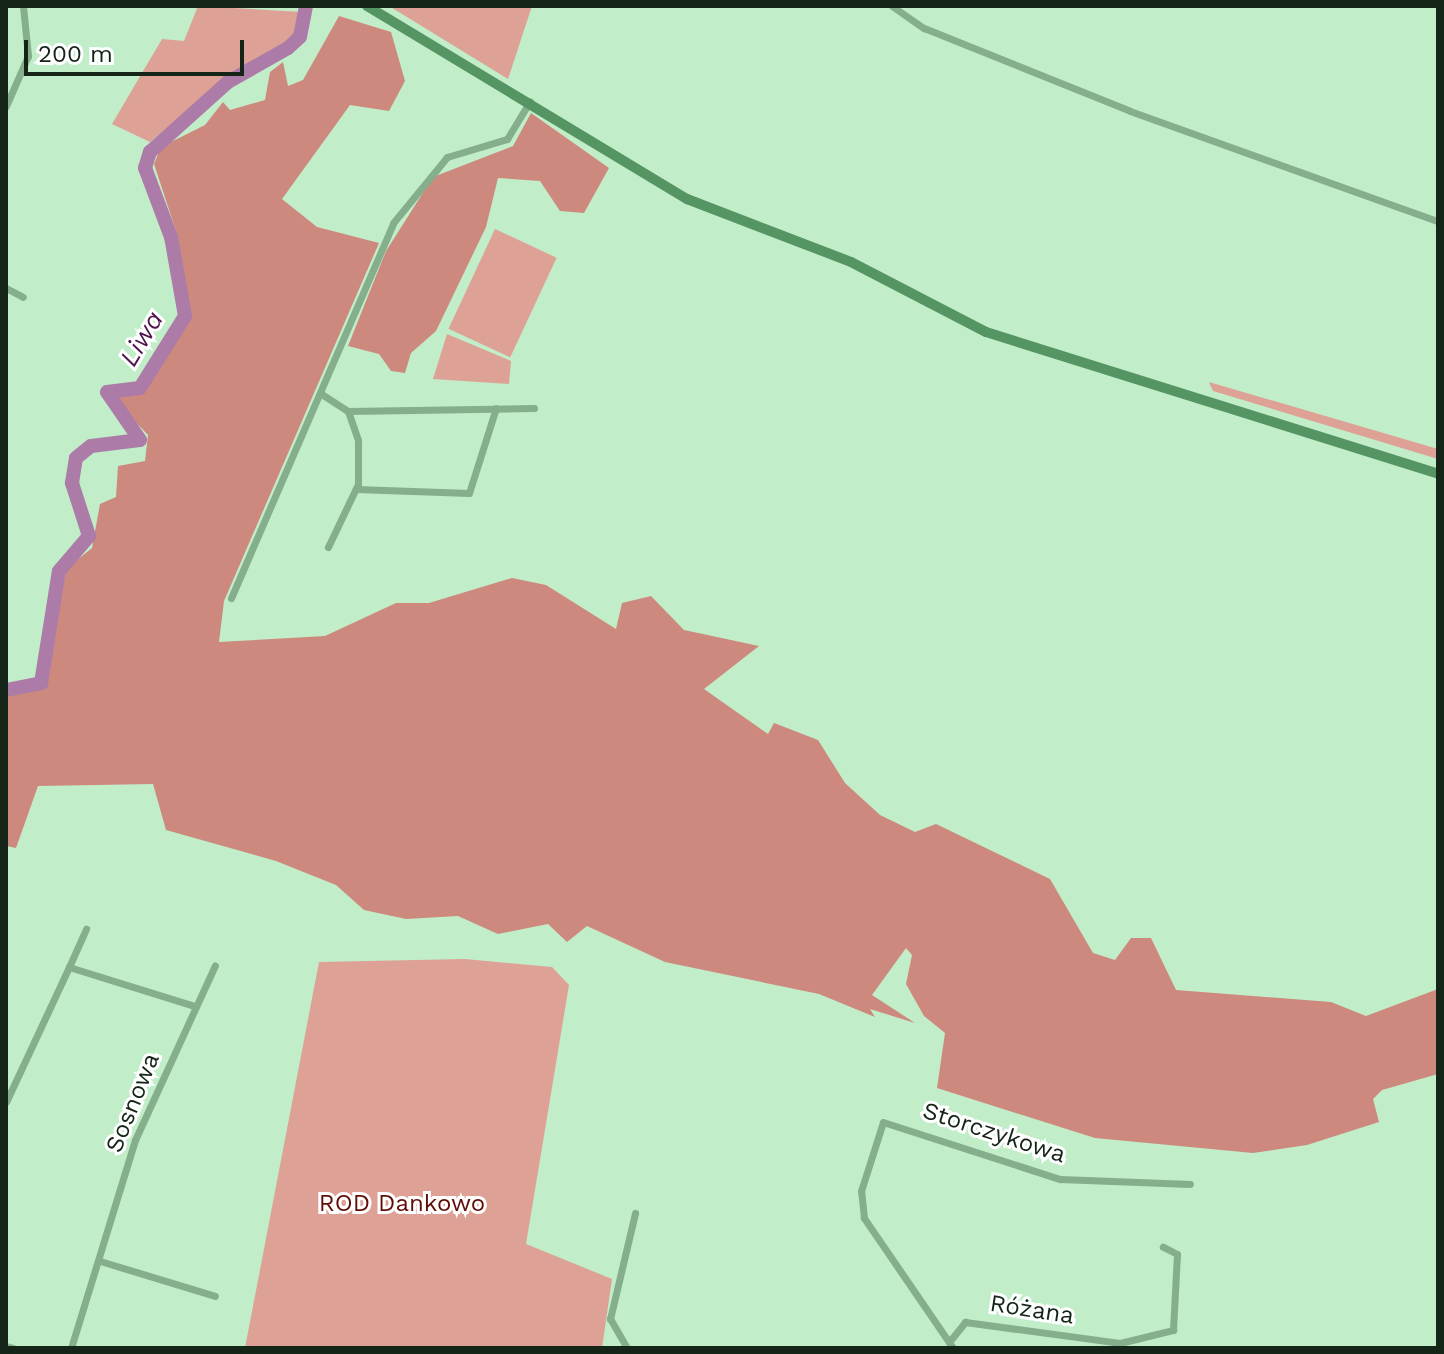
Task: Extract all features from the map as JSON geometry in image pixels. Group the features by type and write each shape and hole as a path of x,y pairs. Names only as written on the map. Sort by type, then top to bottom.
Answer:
{"main road":[{"path":"367,6 395,19"},
{"path":"377,6 687,199 851,262 996,336 1438,474"}],"street":[{"path":"6,106 28,56 23,6"},
{"path":"892,6 924,28 1130,111 1438,221"},
{"path":"231,598 403,208 454,152 511,136 531,100"},
{"path":"6,288 23,297"},
{"path":"320,393 348,411 534,408"},
{"path":"356,489 469,493 496,408"},
{"path":"328,547 356,489 358,440 348,411"},
{"path":"6,1102 86,929"},
{"name":"Sosnowa","path":"71,1348 135,1140 215,965"},
{"path":"69,967 194,1006"},
{"name":"Storczykowa","path":"951,1345 864,1218 861,1191 883,1122 1060,1179 1190,1184"},
{"path":"627,1348 610,1319 635,1213"},
{"name":"Różana","path":"951,1345 974,1321 1119,1345 1173,1330 1177,1254 1163,1247"},
{"path":"100,1261 215,1296"},
{"path":"6,1346 13,1348"}],"green space":[{"path":"198,6 302,12 298,33 281,50 226,78 150,142 112,124 162,39 184,41"},
{"path":"389,6 532,6 508,79"},
{"path":"495,229 557,258 510,357 449,329"},
{"path":"447,334 511,361 509,384 433,379"},
{"path":"1209,382 1438,449 1438,459 1213,391"},
{"name":"ROD Dankowo","path":"465,959 552,967 569,985 526,1244 612,1279 602,1348 245,1348 319,962"}],"shaded area":[{"path":"339,16 391,32 405,81 389,111 350,105 282,199 317,227 379,243 224,601 219,642 325,636 396,603 429,603 512,578 546,585 616,629 622,603 651,596 684,630 759,646 704,689 768,734 774,723 818,740 845,783 880,815 915,832 936,824 1050,879 1093,953 1115,960 1131,938 1151,938 1176,990 1331,1002 1366,1016 1438,989 1438,1074 1382,1090 1373,1099 1379,1122 1307,1145 1253,1153 1095,1138 937,1088 945,1033 924,1016 906,984 912,955 906,948 872,995 915,1023 870,1009 875,1017 819,994 665,962 587,926 567,942 548,924 498,934 458,916 406,919 364,910 336,885 276,861 166,830 153,784 38,786 16,848 6,846 6,694 39,690 67,568 92,548 100,504 116,497 118,466 145,461 148,435 113,399 117,392 138,395 186,322 178,237 154,164 161,147 205,125 223,102 230,110 265,100 270,72 283,62 288,86 303,80"},
{"path":"531,113 609,168 584,213 560,211 540,181 498,178 486,227 436,331 411,353 405,373 391,371 379,354 348,346 386,251 433,177 513,146"}],"waterway":[{"name":"Liwa","path":"6,690 41,683 59,571 89,536 72,483 76,458 91,446 140,440 107,392 140,388 185,316 171,237 145,168 150,152 228,82 288,48 300,37 306,6"}]}
